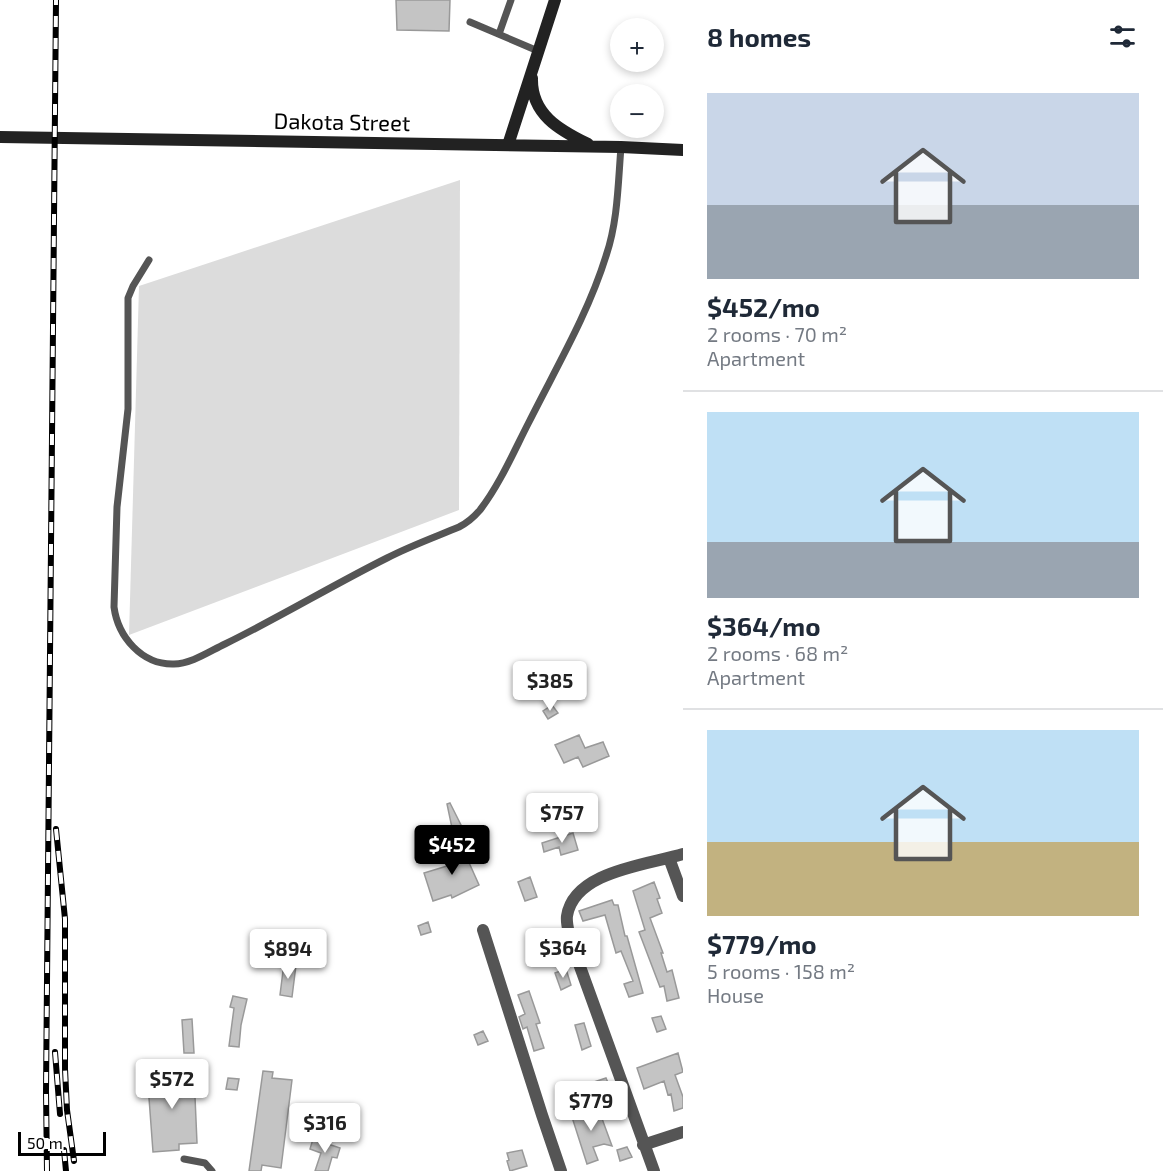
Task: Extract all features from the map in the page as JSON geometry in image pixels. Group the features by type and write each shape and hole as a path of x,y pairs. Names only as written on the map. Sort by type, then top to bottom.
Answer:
{"street":[{"path":"508,145 555,0"},
{"path":"537,55 531,80 533,95 539,109 563,132 593,146"},
{"name":"Dakota Street","path":"0,137 593,146 683,150"},
{"path":"654,1171 570,939 567,918 571,903 580,890 601,877 683,854"},
{"path":"669,858 683,896"},
{"path":"483,930 561,1171"},
{"path":"643,1145 683,1132"}],"lane":[{"path":"499,34 511,0"},
{"path":"470,22 499,34 537,55"},
{"path":"149,260 128,298 128,409 117,507 114,607 122,634 145,658 163,664 177,664 207,653 247,633 389,557 467,523 482,508 505,468 595,286 607,254 614,221 621,147"},
{"path":"184,1159 202,1162 212,1171"}],"shaded area":[{"path":"460,180 459,510 129,635 139,286"}],"building":[{"path":"396,0 450,0 449,31 397,30"},
{"path":"552,705 558,713 548,719 543,711"},
{"path":"579,735 585,748 603,742 609,756 583,767 578,757 564,763 555,745"},
{"path":"450,803 465,833 467,845 456,847 447,804"},
{"path":"573,833 578,850 561,855 559,847 544,852 542,843"},
{"path":"462,847 479,885 452,898 451,895 433,901 424,873 447,866 442,855"},
{"path":"530,877 537,897 525,901 518,882"},
{"path":"654,882 660,898 657,899 662,913 650,918 663,953 661,953 667,972 672,970 679,998 667,1001 664,986 660,987 639,932 645,930 633,891"},
{"path":"612,900 614,905 618,905 643,993 629,997 624,984 633,981 621,951 616,953 605,915 583,921 579,911"},
{"path":"428,922 431,932 421,935 418,926"},
{"path":"553,932 558,947 549,950 544,935"},
{"path":"284,963 296,965 292,997 280,995"},
{"path":"566,969 571,985 561,990 555,973"},
{"path":"529,991 540,1023 536,1024 544,1048 534,1051 527,1027 523,1029 519,1017 525,1014 518,995"},
{"path":"233,996 247,999 239,1047 229,1046 234,1008 230,1007"},
{"path":"661,1016 666,1029 657,1032 652,1018"},
{"path":"192,1019 194,1053 184,1053 182,1020"},
{"path":"584,1023 591,1046 582,1050 575,1025"},
{"path":"483,1031 488,1041 478,1045 474,1035"},
{"path":"678,1053 683,1072 675,1075 683,1097 683,1108 674,1111 671,1094 668,1095 664,1081 644,1089 637,1068"},
{"path":"174,1069 174,1075 194,1074 197,1143 179,1144 179,1150 153,1152 147,1071"},
{"path":"263,1071 273,1072 272,1078 292,1080 281,1168 262,1165 261,1171 249,1171"},
{"path":"228,1078 239,1079 237,1090 226,1089"},
{"path":"606,1078 612,1092 594,1099 588,1084"},
{"path":"597,1105 612,1146 604,1144 593,1147 598,1160 587,1164 571,1114"},
{"path":"313,1139 340,1148 337,1158 332,1157 328,1171 315,1171 321,1153 310,1149"},
{"path":"627,1147 632,1157 620,1161 617,1150"},
{"path":"522,1150 527,1166 510,1171 507,1153"}],"railway":[{"path":"47,1171 56,0"},
{"path":"56,829 65,919 67,1110 74,1161"},
{"path":"55,1052 60,1114"},
{"path":"64,1150 66,1171"}]}
